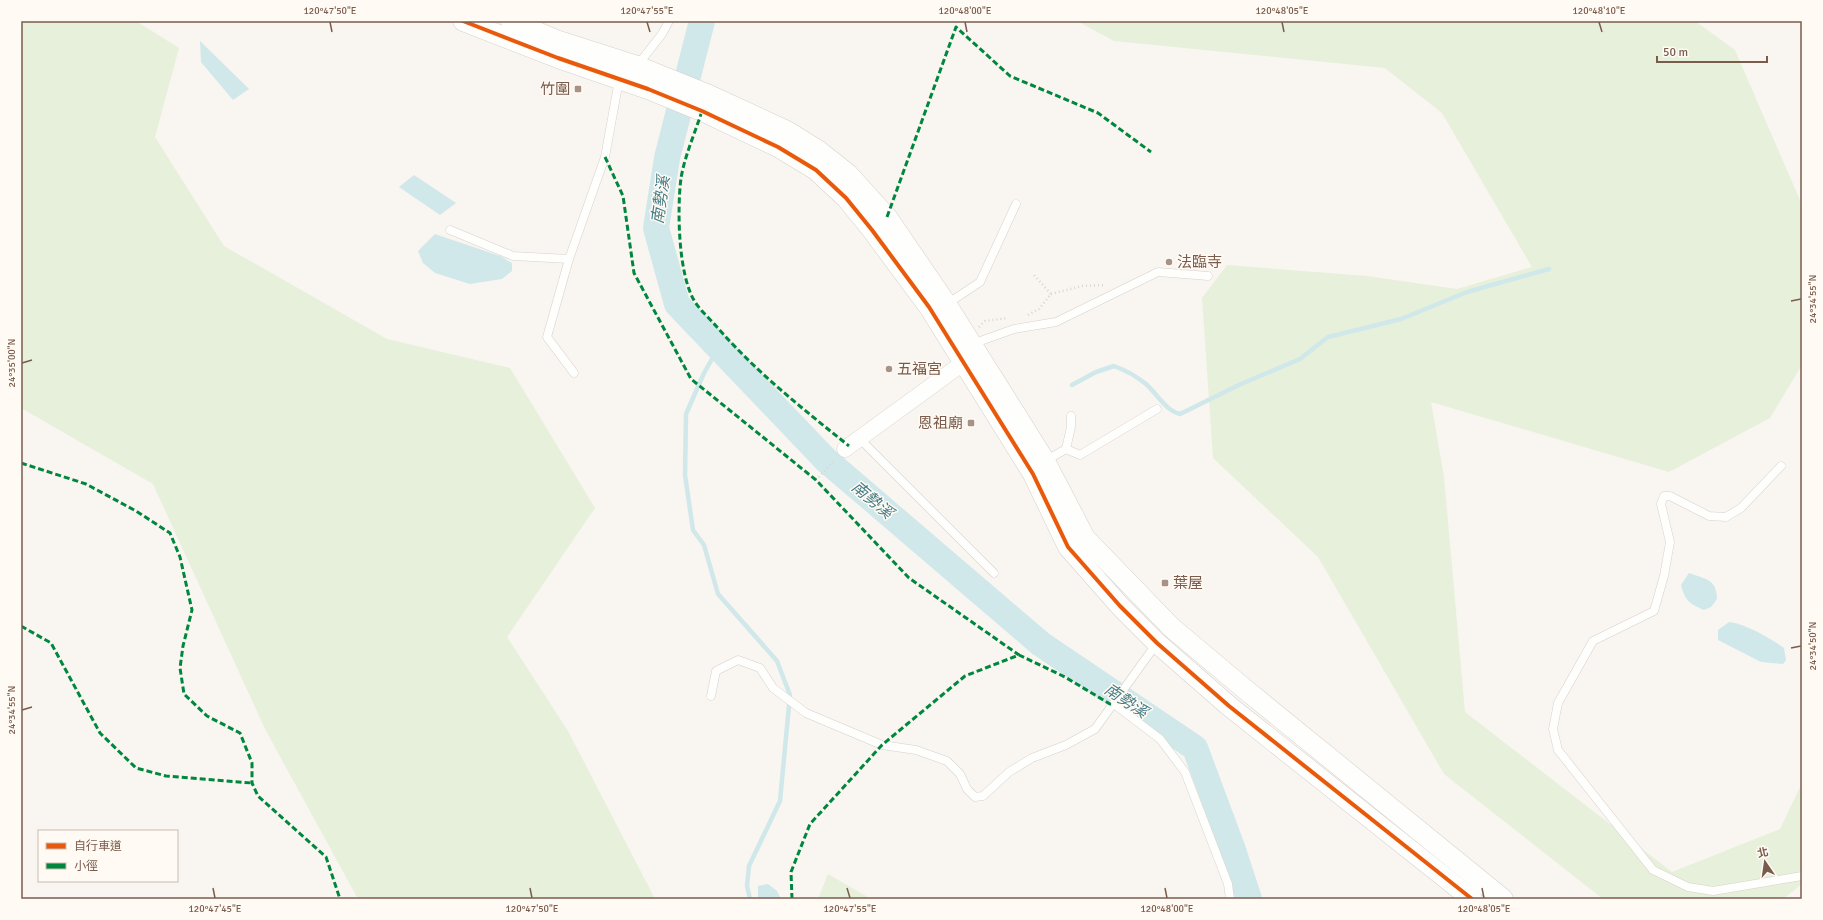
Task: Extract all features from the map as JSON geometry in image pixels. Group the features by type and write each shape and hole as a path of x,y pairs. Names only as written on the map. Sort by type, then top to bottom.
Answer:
{"street":[{"path":"463,21 620,79 652,81 709,95 786,131 820,151 848,174 888,217 972,344 1039,468 1068,547 1154,647 1472,899"},
{"path":"511,21 556,40 637,66 652,81 696,110 778,147 816,170 846,198 872,230 929,307 963,363 1039,468 1085,538 1172,627 1246,690 1503,899"},
{"path":"620,79 637,66"},
{"path":"872,230 888,217"},
{"path":"845,449 963,363 972,344"},
{"path":"1154,647 1172,627"}],"lane":[{"path":"637,66 662,34 669,21"},
{"path":"574,373 547,337 569,259 605,157 620,79"},
{"path":"947,305 980,282 1016,204"},
{"path":"450,230 513,256 569,259"},
{"path":"972,344 1014,329 1056,322 1158,272 1208,276"},
{"path":"1066,449 1080,455 1157,409"},
{"path":"1039,468 1066,449 1071,427 1071,416"},
{"path":"860,439 994,574"},
{"path":"1780,466 1741,508 1726,517 1709,516 1670,496 1664,496 1661,504 1670,542 1664,576 1654,611 1592,641 1558,703 1553,729 1558,750 1654,870 1688,887 1713,891 1802,876"},
{"path":"711,696 716,671 738,660 760,668 773,688 806,713 882,746 916,750 947,761 960,774 967,789 975,797 983,796 1010,772 1032,758 1066,745 1095,729 1115,704 1154,647"},
{"path":"1115,704 1160,739 1185,772 1228,884 1230,899"}],"path":[{"path":"1033,274 1052,294"},
{"path":"1021,316 1028,315 1039,309 1052,294 1082,286 1100,284 1126,287"},
{"path":"972,344 977,330 985,321 1014,317"},
{"path":"816,480 845,449"}],"green space":[{"path":"21,21 136,21 179,48 155,137 224,246 387,339 510,368 595,508 507,637 568,731 655,899 358,899 265,729 153,484 21,408"},
{"path":"1077,21 1695,21 1735,50 1802,205 1802,365 1770,418 1669,472 1431,402 1444,477 1465,712 1672,872 1780,829 1802,783 1802,884 1783,899 1603,899 1444,774 1318,557 1213,458 1202,298 1227,265 1367,276 1457,289 1532,267 1442,113 1385,68 1114,41"},
{"path":"828,874 871,899 818,899"}],"water":[{"path":"200,41 249,89 233,100 201,62"},
{"path":"414,175 456,203 440,215 399,187"},
{"path":"435,234 500,256 512,263 512,271 502,279 470,284 435,273 423,263 418,251"},
{"path":"1689,573 1709,581 1715,587 1717,599 1711,607 1704,610 1695,606 1684,595 1681,585"},
{"path":"1729,622 1751,629 1784,648 1786,660 1783,664 1761,662 1718,640 1718,630"},
{"path":"768,884 777,891 781,899 758,899 758,886"}],"waterway":[{"name":"南勢溪","path":"702,21 667,158 656,228 677,304 826,460 1041,644 1195,748 1233,850 1249,899"},
{"path":"1072,385 1096,372 1114,366 1142,381 1166,406 1180,414 1241,384 1300,359 1328,337 1401,319 1467,292 1549,269"},
{"path":"719,347 704,373 686,414 685,475 693,530 704,545 718,594 777,661 790,695 780,801 749,866 747,886 750,899"}],"marked path":[{"path":"887,217 956,27 1010,76 1098,113 1151,152"},
{"path":"702,111 685,161 680,191 680,242 685,276 689,290 700,309 732,344 780,390 849,446"},
{"path":"605,157 623,196 634,273 691,379 816,480 909,578 1019,655"},
{"path":"21,463 86,484 136,511 170,533 180,557 192,610 183,646 180,668 184,694 207,716 240,733 252,763 252,783 258,796 326,857 340,899"},
{"path":"21,626 51,643 100,733 136,768 166,776 252,783"},
{"path":"792,899 791,872 810,824 882,745 965,676 1019,655 1065,677 1110,704 1114,704"}],"cycle path":[{"path":"463,21 558,58 648,89 702,111 778,147 816,170 846,198 872,230 929,307 1033,474 1068,547 1120,606 1157,643 1229,706 1472,899"}],"place":[{"name":"竹圍","path":"578,89"},
{"name":"法臨寺","path":"1169,262"},
{"name":"五福宮","path":"889,369"},
{"name":"恩祖廟","path":"971,423"},
{"name":"葉屋","path":"1165,583"}]}
